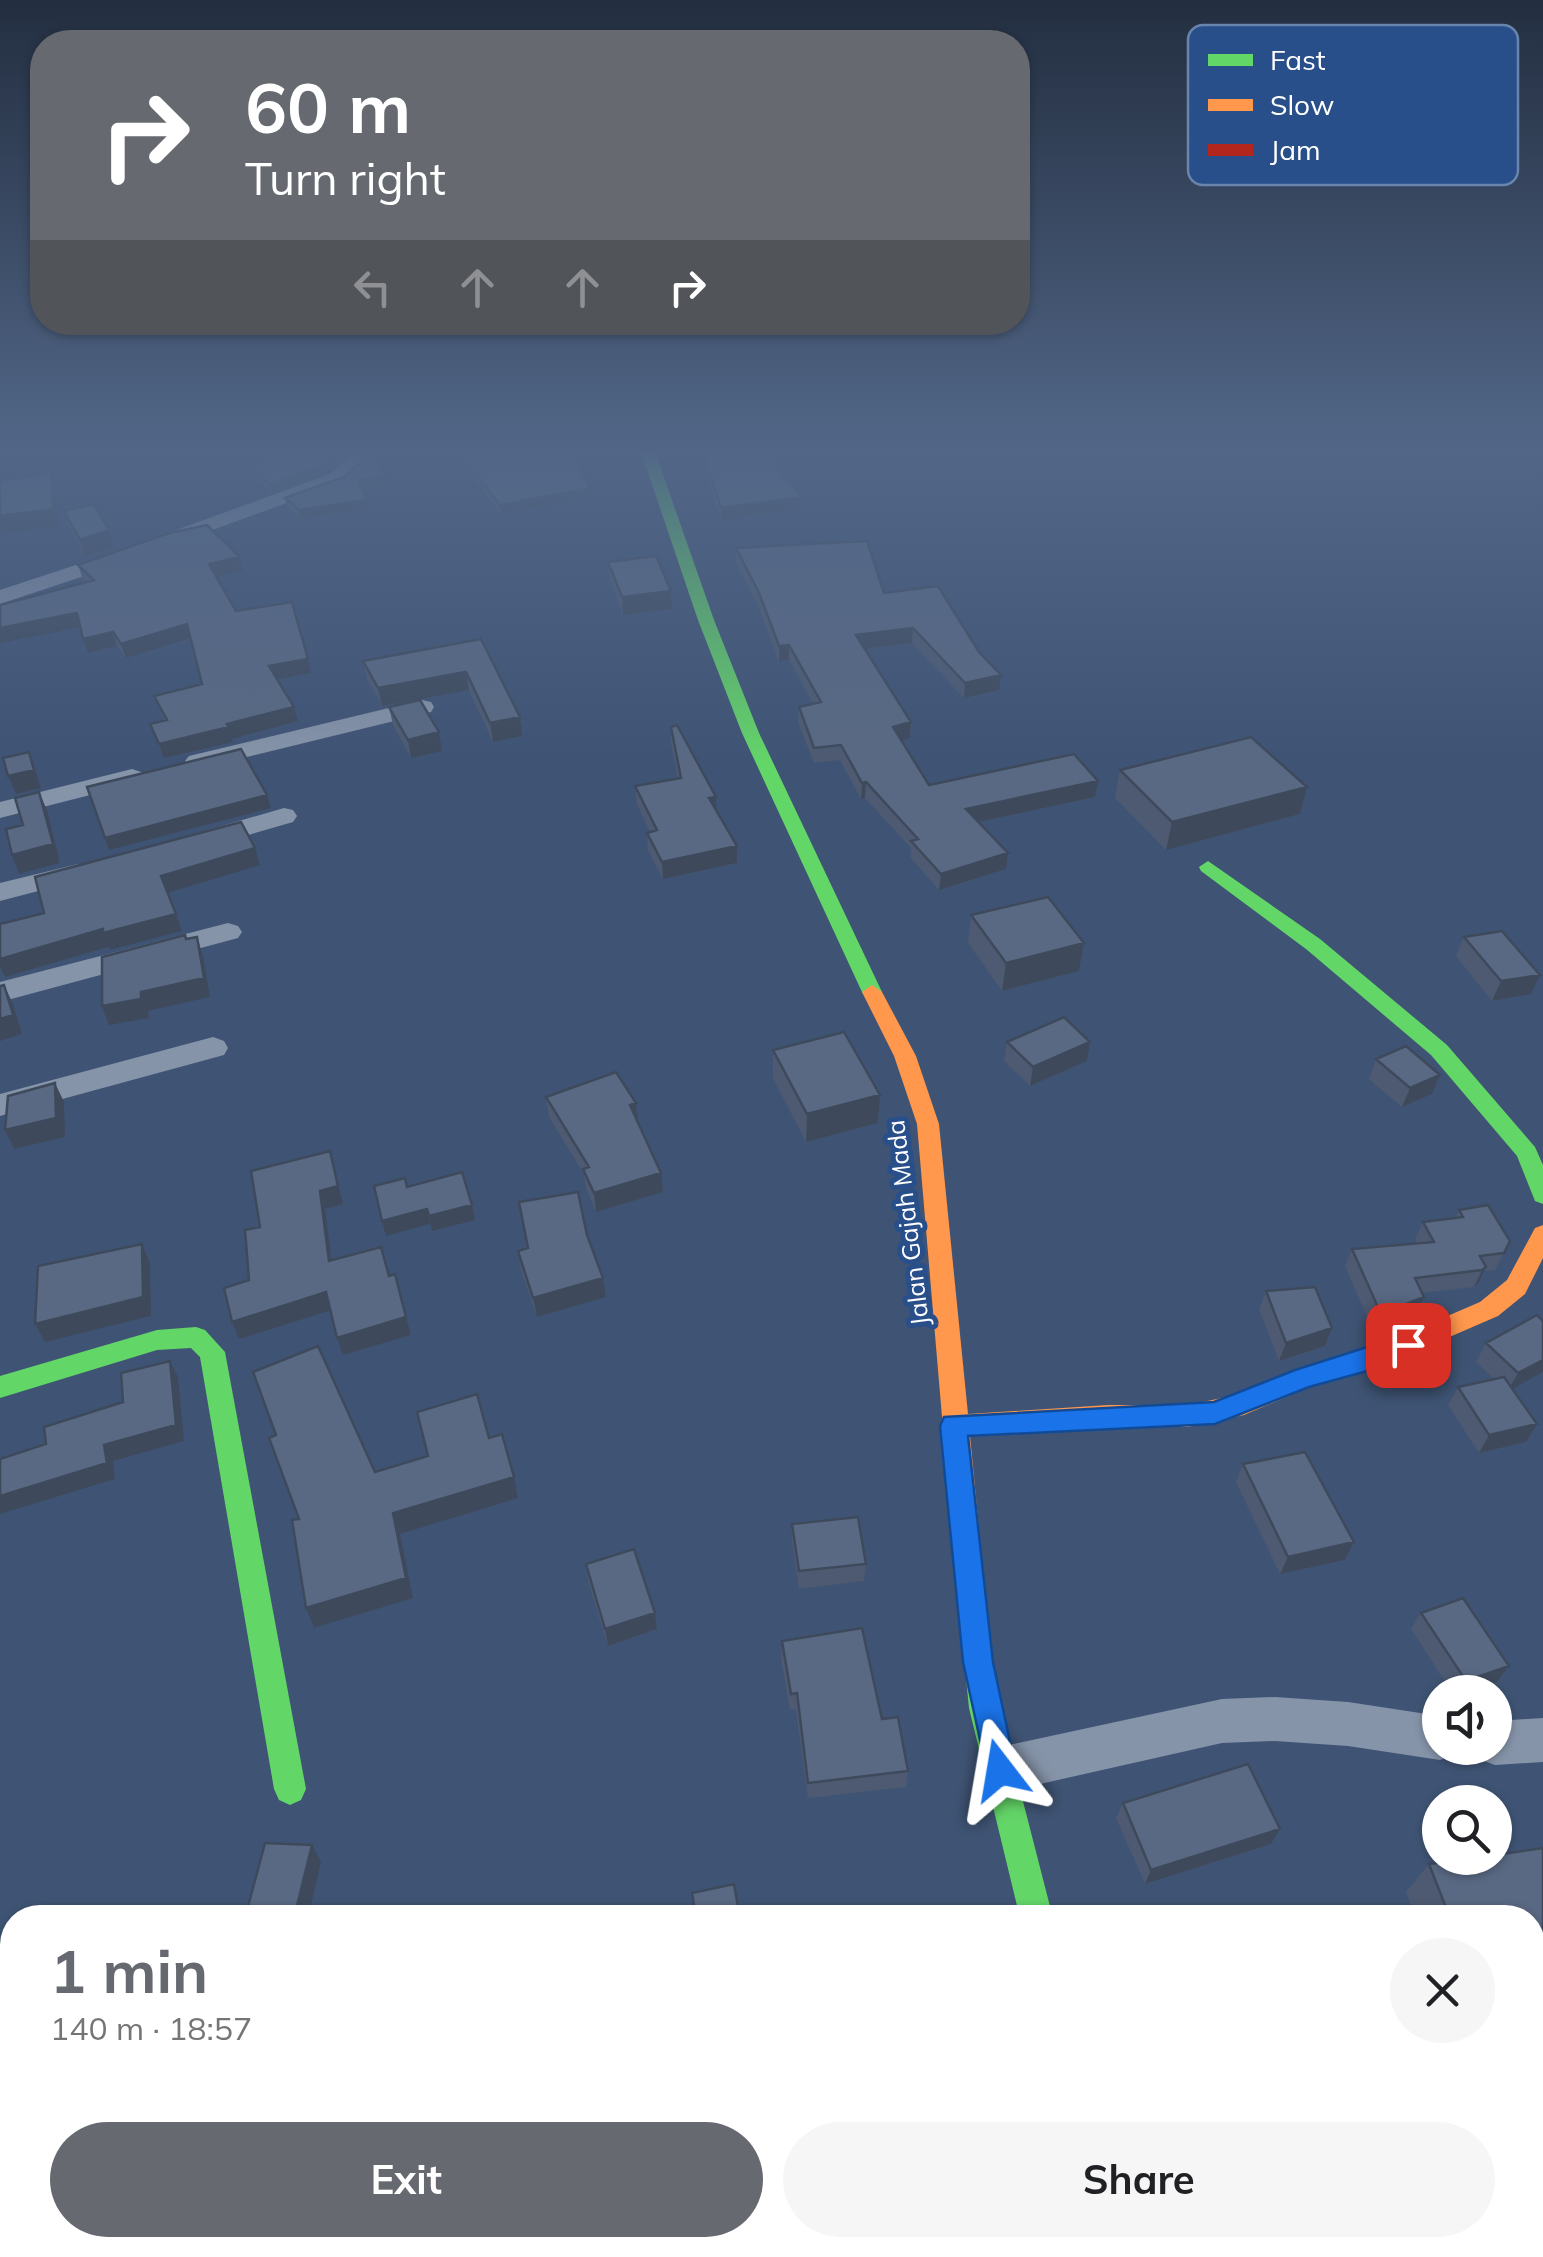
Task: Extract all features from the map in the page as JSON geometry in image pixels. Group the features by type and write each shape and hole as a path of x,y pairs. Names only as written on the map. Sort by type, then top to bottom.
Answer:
{"main road":[{"name":"Jalan Gajah Mada","path":"684,554 715,644 808,866 905,1056 928,1124 980,1678 1034,1905"},
{"path":"1208,867 1312,944 1439,1050 1527,1153 1543,1195"},
{"path":"954,1426 1108,1416 1188,1416 1244,1404 1304,1378 1371,1360 1489,1308 1516,1287 1543,1234"},
{"path":"0,1387 158,1340 196,1337 212,1352 290,1789"}],"street":[{"path":"0,597 124,554"},
{"path":"0,810 422,707"},
{"path":"185,845 284,816"},
{"path":"0,892 111,864"},
{"path":"0,992 228,932"},
{"path":"0,1105 212,1048"},
{"path":"1000,1770 1222,1721 1275,1719 1348,1724 1422,1735"},
{"path":"1512,1742 1543,1740"}],"building":[{"path":"108,554 237,554 240,557 209,564 236,611 292,602 308,659 269,666 294,707 159,744 150,724 167,720 154,696 202,684 187,624 121,644 113,632 83,639 77,613 0,628 0,605 94,580 78,565"},
{"path":"739,554 871,554 884,593 938,586 979,652 1001,675 965,683 913,628 856,635 911,722 893,727 929,785 1074,754 1098,781 966,809 1008,853 941,874 911,841 918,839 866,782 862,783 841,745 814,748 799,707 821,702 789,645 779,646"},
{"path":"656,556 671,591 622,597 608,562"},
{"path":"481,639 520,717 490,723 466,672 378,688 363,661"},
{"path":"420,700 439,732 408,740 389,707"},
{"path":"677,725 716,797 709,798 737,846 662,862 647,833 657,830 635,786 681,778 671,727"},
{"path":"1251,737 1307,787 1172,822 1120,770"},
{"path":"241,749 267,795 105,838 87,787"},
{"path":"29,752 34,770 8,776 3,758"},
{"path":"39,792 53,844 12,855 6,829 23,825 15,798"},
{"path":"241,822 255,848 161,876 176,914 103,933 103,929 0,959 0,924 44,913 35,877"},
{"path":"1048,897 1084,943 1006,963 971,915"},
{"path":"1502,931 1540,975 1501,981 1464,937"},
{"path":"185,935 186,939 197,937 204,978 141,992 141,999 102,1006 102,957"},
{"path":"4,985 13,1015 0,1019 0,986"},
{"path":"1064,1017 1090,1042 1033,1067 1007,1042"},
{"path":"844,1032 880,1095 807,1114 773,1050"},
{"path":"1406,1046 1440,1075 1410,1088 1376,1059"},
{"path":"616,1072 636,1103 630,1105 661,1173 594,1193 583,1169 589,1167 546,1097"},
{"path":"55,1083 56,1118 5,1130 8,1096"},
{"path":"330,1151 338,1186 320,1191 329,1261 381,1247 389,1276 395,1274 406,1317 337,1338 326,1292 232,1322 224,1288 249,1280 245,1230 260,1227 251,1171"},
{"path":"462,1172 472,1205 429,1216 427,1209 382,1221 374,1186 405,1178 407,1187"},
{"path":"578,1192 587,1235 603,1278 533,1298 518,1251 528,1248 519,1202"},
{"path":"1488,1205 1510,1241 1504,1253 1480,1256 1486,1267 1482,1270 1415,1278 1424,1297 1381,1314 1352,1249 1434,1242 1423,1222 1463,1217 1459,1210"},
{"path":"142,1244 143,1297 35,1324 38,1266"},
{"path":"1315,1287 1332,1328 1286,1343 1266,1291"},
{"path":"1537,1315 1543,1321 1543,1360 1518,1373 1486,1343"},
{"path":"318,1346 375,1472 428,1456 417,1412 477,1394 489,1438 502,1434 514,1477 393,1513 406,1578 306,1608 292,1520 299,1519 269,1438 276,1435 253,1372"},
{"path":"170,1361 176,1425 104,1445 107,1463 0,1496 0,1459 46,1444 44,1427 123,1402 121,1373"},
{"path":"1504,1377 1537,1424 1489,1435 1458,1387"},
{"path":"1305,1452 1354,1542 1288,1557 1243,1464"},
{"path":"858,1517 866,1564 799,1571 792,1524"},
{"path":"634,1549 655,1613 605,1629 586,1564"},
{"path":"1463,1598 1509,1666 1483,1675 1462,1675 1421,1613"},
{"path":"862,1628 882,1719 898,1717 908,1771 808,1783 797,1693 791,1694 782,1641"},
{"path":"1248,1764 1280,1829 1151,1870 1123,1803"},
{"path":"265,1843 312,1845 297,1905 248,1905"},
{"path":"1543,1848 1543,1905 1445,1905 1433,1875 1512,1875 1512,1853"},
{"path":"734,1884 738,1905 694,1905 692,1893"}],"traffic: fast":[{"path":"683,554 750,733 872,992"},
{"path":"1208,867 1313,944 1439,1050 1527,1153 1543,1195"},
{"path":"0,1387 157,1340 196,1337 212,1352 290,1789"},
{"path":"969,1569 984,1708 1034,1905"}],"traffic: slow":[{"path":"872,992 905,1056 928,1124 969,1569"},
{"path":"954,1426 1108,1416 1188,1416 1244,1404 1305,1378 1371,1360 1489,1309 1516,1287 1543,1234"}],"route":[{"path":"1000,1770 984,1708 954,1426 1215,1413 1304,1378 1371,1360 1408,1345"}]}
